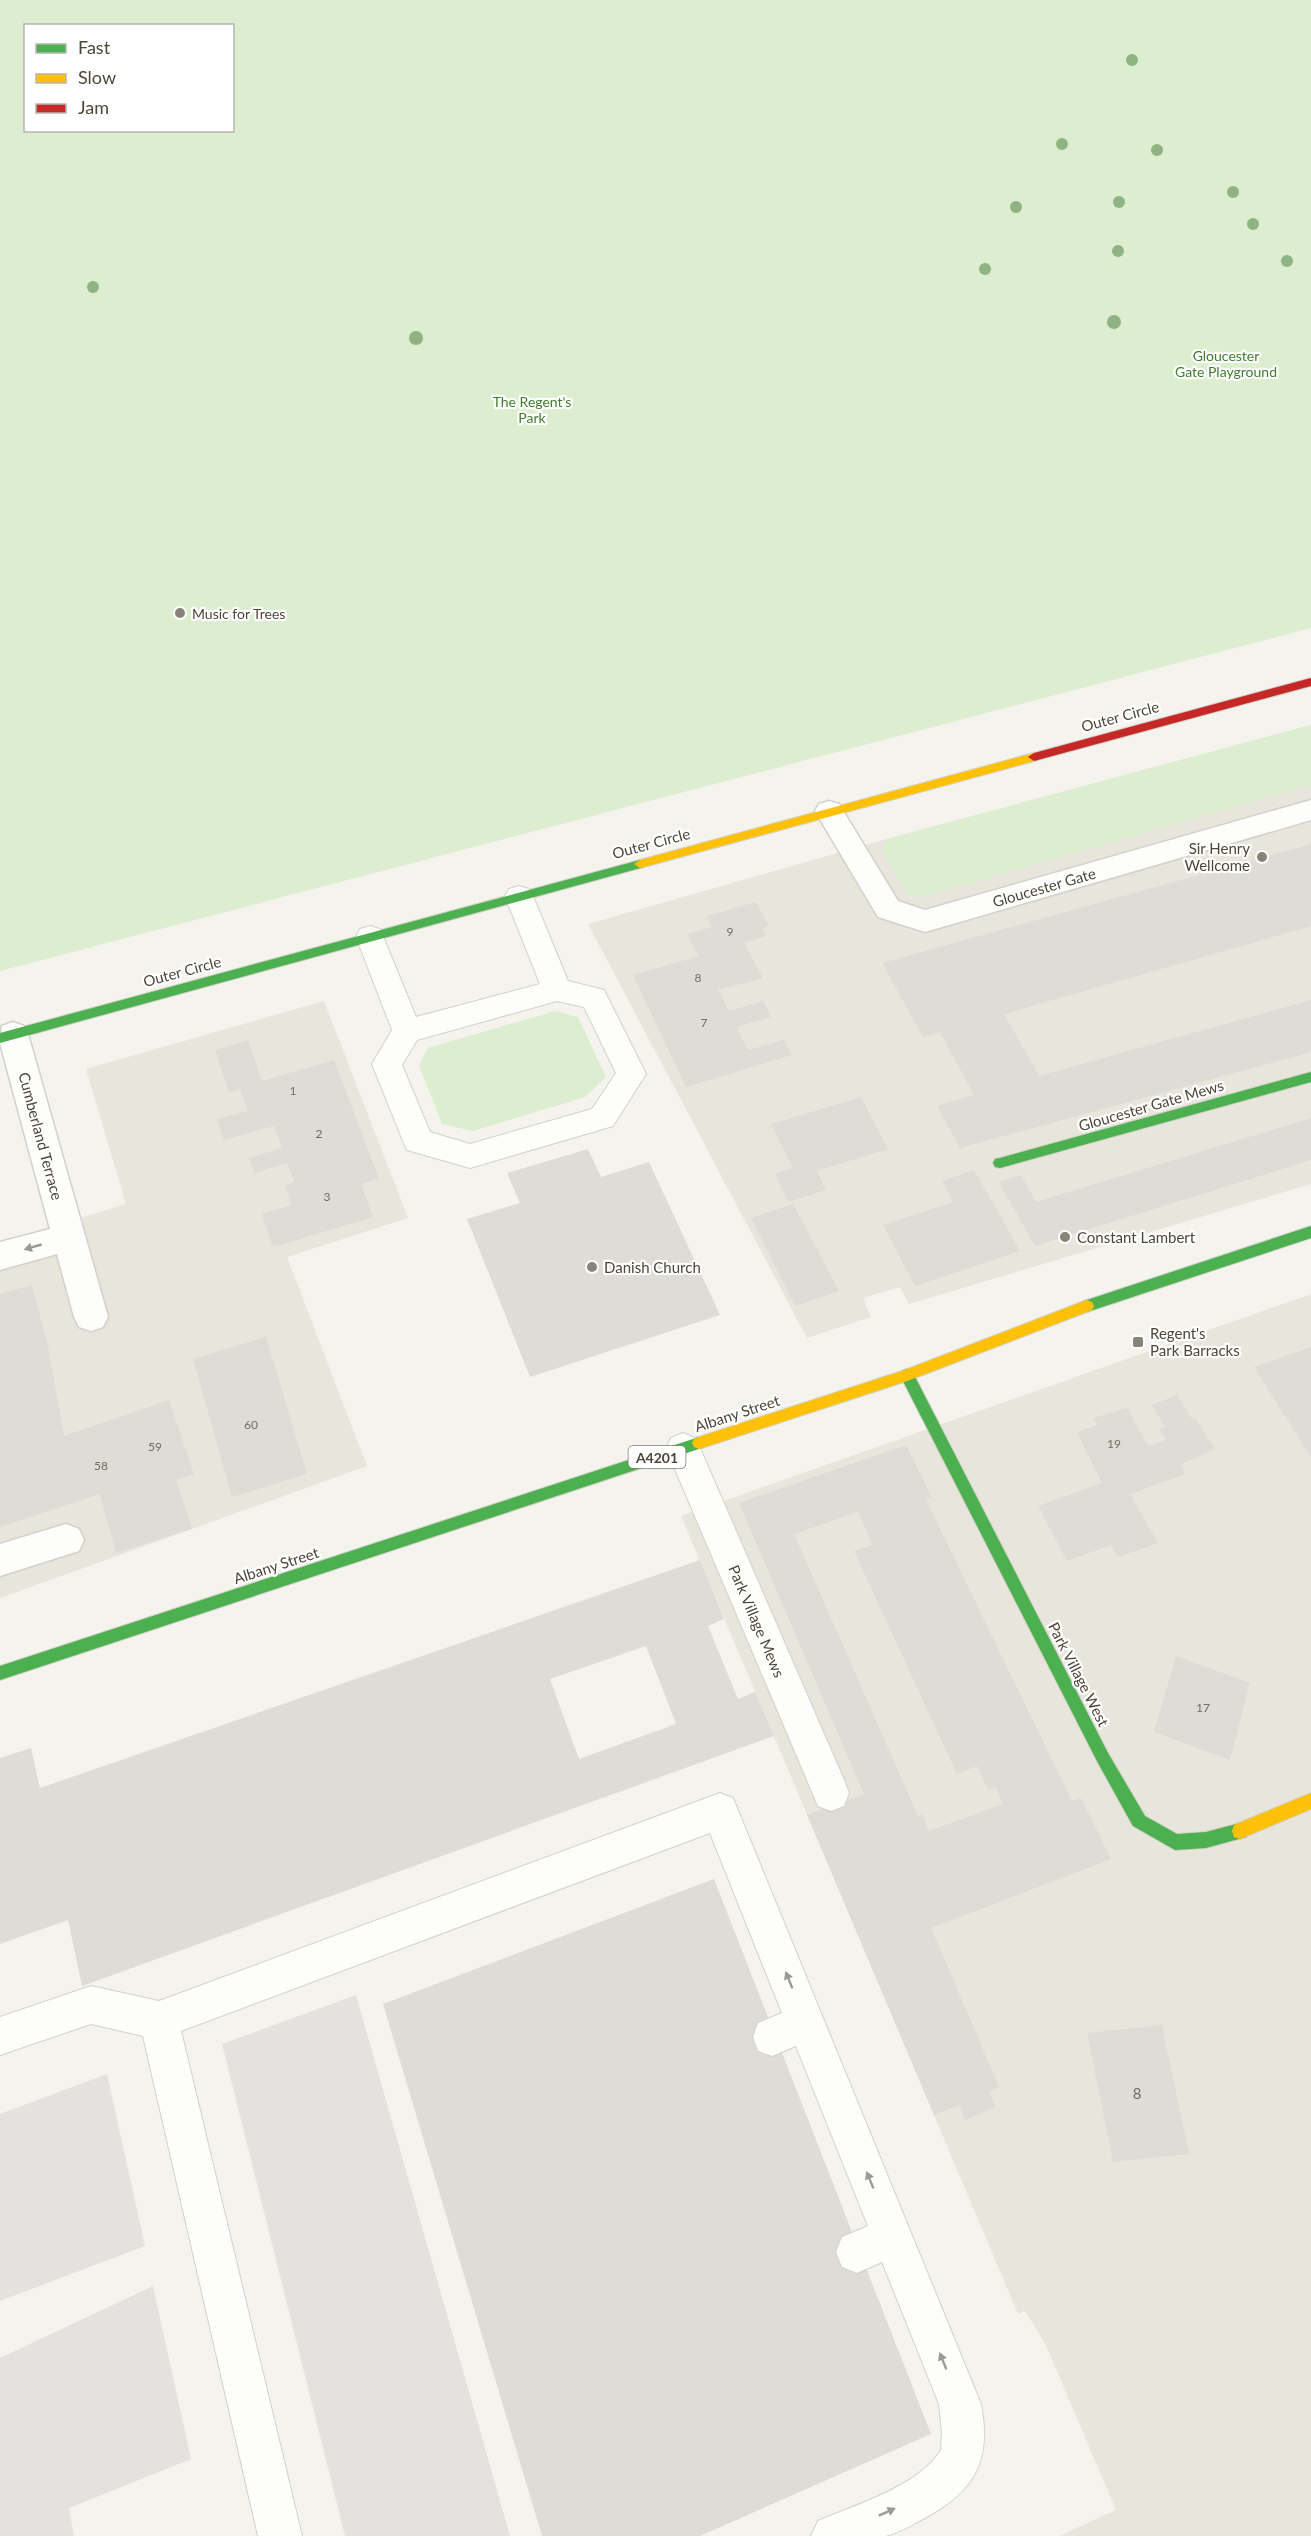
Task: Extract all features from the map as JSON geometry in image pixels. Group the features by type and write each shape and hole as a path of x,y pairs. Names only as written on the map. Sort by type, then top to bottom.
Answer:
{"street":[{"name":"Outer Circle","path":"7,1036 1311,682"},
{"name":"Gloucester Gate","path":"829,811 888,909 926,921 1311,810"},
{"name":"Cumberland Terrace","path":"7,1036 69,1237 91,1317"},
{"name":"Gloucester Gate Mews","path":"1000,1163 1311,1077"},
{"name":"Albany Street","path":"0,1673 907,1375 1114,1296 1311,1232"},
{"path":"0,1257 69,1237"},
{"name":"Park Village West","path":"907,1375 1103,1758 1139,1821 1175,1842 1206,1840 1239,1831 1311,1801"},
{"path":"0,1560 66,1540"}],"lane":[{"path":"519,896 557,990"},
{"path":"370,937 407,1031"},
{"path":"557,990 594,998 631,1074 602,1118 470,1156 418,1141 387,1065 407,1031 557,990"},
{"name":"Park Village Mews","path":"683,1448 831,1793"},
{"path":"0,2036 91,2004 159,2020 720,1811 789,2030 893,2236 960,2404 964,2431 960,2458 947,2479 923,2496 833,2536"},
{"path":"159,2020 280,2536"},
{"path":"857,2253 893,2236"}],"shaded area":[{"path":"1311,725 1311,1184 909,1304 900,1287 863,1298 871,1317 807,1338 588,924 887,839"},
{"path":"324,1001 408,1218 287,1257 367,1466 0,1598 0,1242 126,1204 86,1069"},
{"path":"1311,1294 1311,2536 1059,2536 1116,2510 1045,2343 1025,2311 1018,2314 681,1516"},
{"path":"356,1995 510,2536 345,2536 222,2044"},
{"path":"107,2074 145,2246 0,2301 0,2114"},
{"path":"153,2286 191,2459 69,2508 74,2536 0,2536 0,2358"}],"green space":[{"name":"The Regent's Park","path":"0,0 1311,0 1311,628 0,971"},
{"path":"1311,725 1311,785 926,896 908,894 882,850 887,839"},
{"path":"555,1011 578,1017 606,1077 585,1097 473,1131 442,1124 419,1065 428,1048"}],"building":[{"path":"1311,844 1311,926 1004,1014 1039,1076 1311,1000 1311,1052 960,1148 937,1106 974,1095 940,1032 923,1037 882,963"},
{"path":"756,902 769,926 762,929 766,936 744,943 763,978 718,990 729,1011 763,1001 771,1017 736,1027 748,1050 784,1040 792,1055 686,1087 633,975 699,956 687,934 712,927 707,916"},
{"path":"248,1040 262,1081 334,1060 379,1179 361,1184 373,1217 273,1247 262,1214 291,1205 285,1186 294,1181 287,1163 255,1173 249,1158 282,1148 274,1126 224,1140 217,1119 248,1111 240,1089 229,1092 215,1050"},
{"path":"861,1097 888,1149 817,1171 826,1190 788,1202 775,1173 793,1168 771,1124"},
{"path":"1311,1118 1311,1160 1035,1246 999,1182 1021,1175 1036,1202"},
{"name":"Danish Church","path":"588,1149 601,1177 649,1162 720,1315 530,1377 467,1219 520,1203 507,1173"},
{"path":"974,1170 1020,1251 915,1286 883,1225 953,1202 942,1181"},
{"path":"793,1204 839,1291 795,1306 751,1218"},
{"path":"32,1285 48,1346 64,1436 169,1400 194,1474 176,1480 192,1529 116,1553 100,1494 0,1527 0,1294"},
{"path":"266,1337 307,1474 232,1497 193,1359"},
{"path":"1311,1347 1311,1457 1254,1367"},
{"path":"1177,1395 1215,1449 1181,1464 1185,1474 1130,1494 1158,1543 1118,1557 1111,1545 1067,1561 1038,1506 1102,1483 1077,1432 1098,1425 1093,1418 1127,1408 1148,1446 1166,1440 1159,1430 1165,1427 1152,1405"},
{"path":"906,1445 932,1498 926,1500 1072,1801 1081,1798 1111,1859 931,1928 999,2087 989,2092 996,2107 965,2120 959,2105 934,2115 807,1815 864,1794 739,1503","holes":["858,1512 873,1545 854,1551 957,1774 977,1766 988,1790 996,1787 1003,1804 929,1831 922,1814 918,1816 794,1534"]},
{"path":"700,1560 724,1619 708,1626 738,1699 755,1692 774,1736 82,1986 68,1920 0,1944 0,1758 31,1748 40,1788","holes":["646,1646 676,1724 579,1759 550,1679"]},
{"path":"1176,1656 1250,1683 1230,1760 1154,1732"},
{"path":"714,1879 931,2434 700,2536 542,2536 383,2004"},
{"path":"1162,2025 1189,2154 1113,2162 1087,2033"}],"traffic: fast":[{"path":"0,1038 640,864"},
{"path":"1000,1163 1311,1077"},
{"path":"1087,1306 1311,1232"},
{"path":"907,1375 1103,1758 1139,1821 1175,1842 1206,1840 1240,1831"},
{"path":"0,1673 699,1443"}],"traffic: slow":[{"path":"640,864 1034,757"},
{"path":"699,1443 907,1375 1087,1306"},
{"path":"1240,1831 1311,1801"}],"traffic: jam":[{"path":"1034,757 1311,682"}],"place":[{"name":"Music for Trees","path":"180,613"},
{"name":"Sir Henry Wellcome","path":"1262,857"},
{"name":"Constant Lambert","path":"1065,1237"},
{"name":"Danish Church","path":"592,1267"},
{"name":"Regent's Park Barracks","path":"1138,1342"}],"park label":[{"name":"Gloucester Gate Playground","path":"1226,364"}]}
